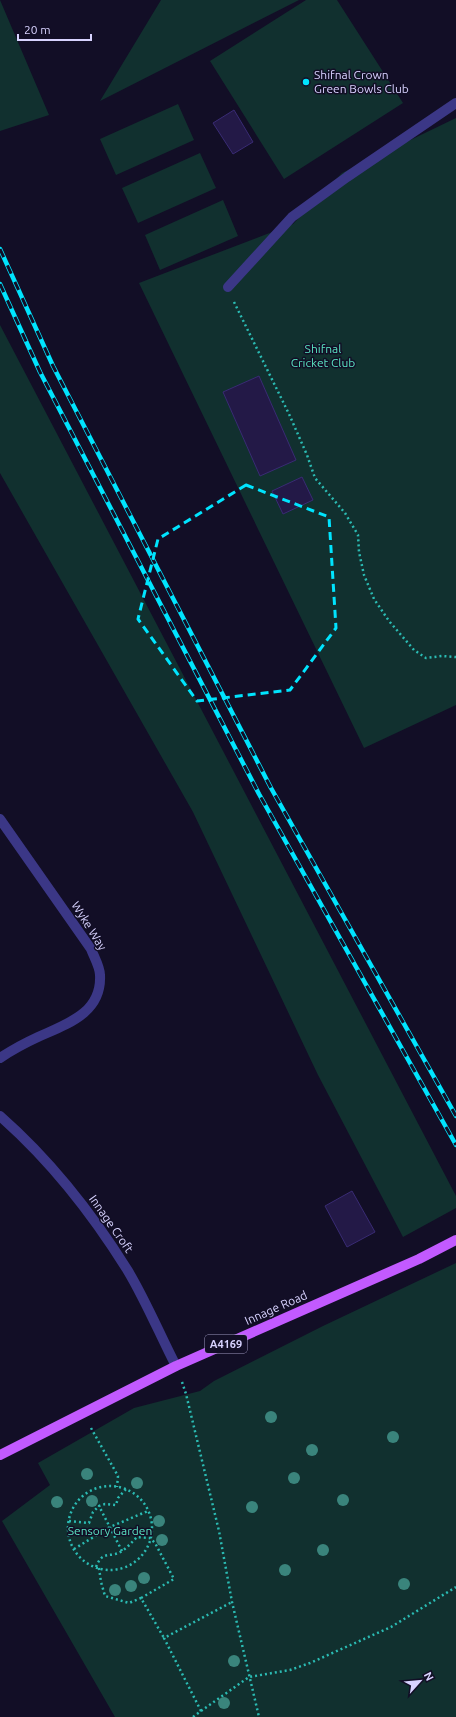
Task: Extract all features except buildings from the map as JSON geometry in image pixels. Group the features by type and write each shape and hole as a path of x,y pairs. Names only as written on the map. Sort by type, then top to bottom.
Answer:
{"main road":[{"name":"Innage Road","path":"0,1455 176,1366 419,1259 456,1240"}],"street":[{"path":"228,287 292,217 347,176 456,102"},
{"name":"Wyke Way","path":"0,819 91,949 100,973 99,992 86,1011 67,1024 36,1038 0,1058"},
{"name":"Innage Croft","path":"0,1116 28,1141 58,1174 88,1212 128,1272 176,1366"}],"path":[{"path":"228,287 238,311 251,333 263,364 289,414 307,455 315,478 344,514 358,536 359,552 364,575 374,598 389,621 414,650 426,658 442,656 456,657"},
{"path":"176,1366 186,1394 219,1531 232,1602 259,1717"},
{"path":"83,1413 118,1476 117,1487"},
{"path":"100,1487 117,1487 126,1489 137,1496 148,1511 151,1524 150,1538 143,1553 131,1564 116,1569 98,1568 81,1558 74,1549 69,1537 69,1521 75,1505 84,1495 100,1487"},
{"path":"69,1521 89,1523 93,1512 99,1506 105,1504 116,1505 118,1498 126,1489"},
{"path":"99,1506 122,1551"},
{"path":"74,1549 110,1527 148,1511"},
{"path":"137,1538 150,1538 155,1543 174,1579 141,1598 129,1603 105,1596 98,1568 99,1559 103,1556 122,1551 137,1538"},
{"path":"193,1717 250,1677 290,1670 310,1663 391,1627 456,1587"},
{"path":"141,1598 164,1638 200,1711"},
{"path":"164,1638 232,1602"}],"highlighted area":[{"path":"246,485 329,517 336,628 290,690 197,701 138,619 158,539"}],"green space":[{"path":"0,0 49,115 0,131"},
{"path":"161,0 299,0 100,101"},
{"name":"Shifnal Crown Green Bowls Club","path":"306,0 337,0 403,103 284,179 210,61"},
{"path":"178,104 194,140 116,175 100,139"},
{"name":"Shifnal Cricket Club","path":"456,118 456,705 364,748 139,283 293,224 342,173"},
{"path":"200,153 216,188 138,223 122,188"},
{"path":"223,200 238,236 160,270 145,235"},
{"path":"0,325 456,1196 456,1208 403,1237 318,1075 193,812 0,473"},
{"name":"Sensory Garden","path":"456,1263 456,1717 115,1717 2,1521 50,1485 38,1463 134,1408 200,1391 214,1381 323,1326"}],"railway":[{"path":"0,249 53,366 271,788 456,1116"},
{"path":"0,284 40,372 259,794 456,1145"}],"place":[{"name":"Shifnal Crown Green Bowls Club","path":"306,82"}]}
